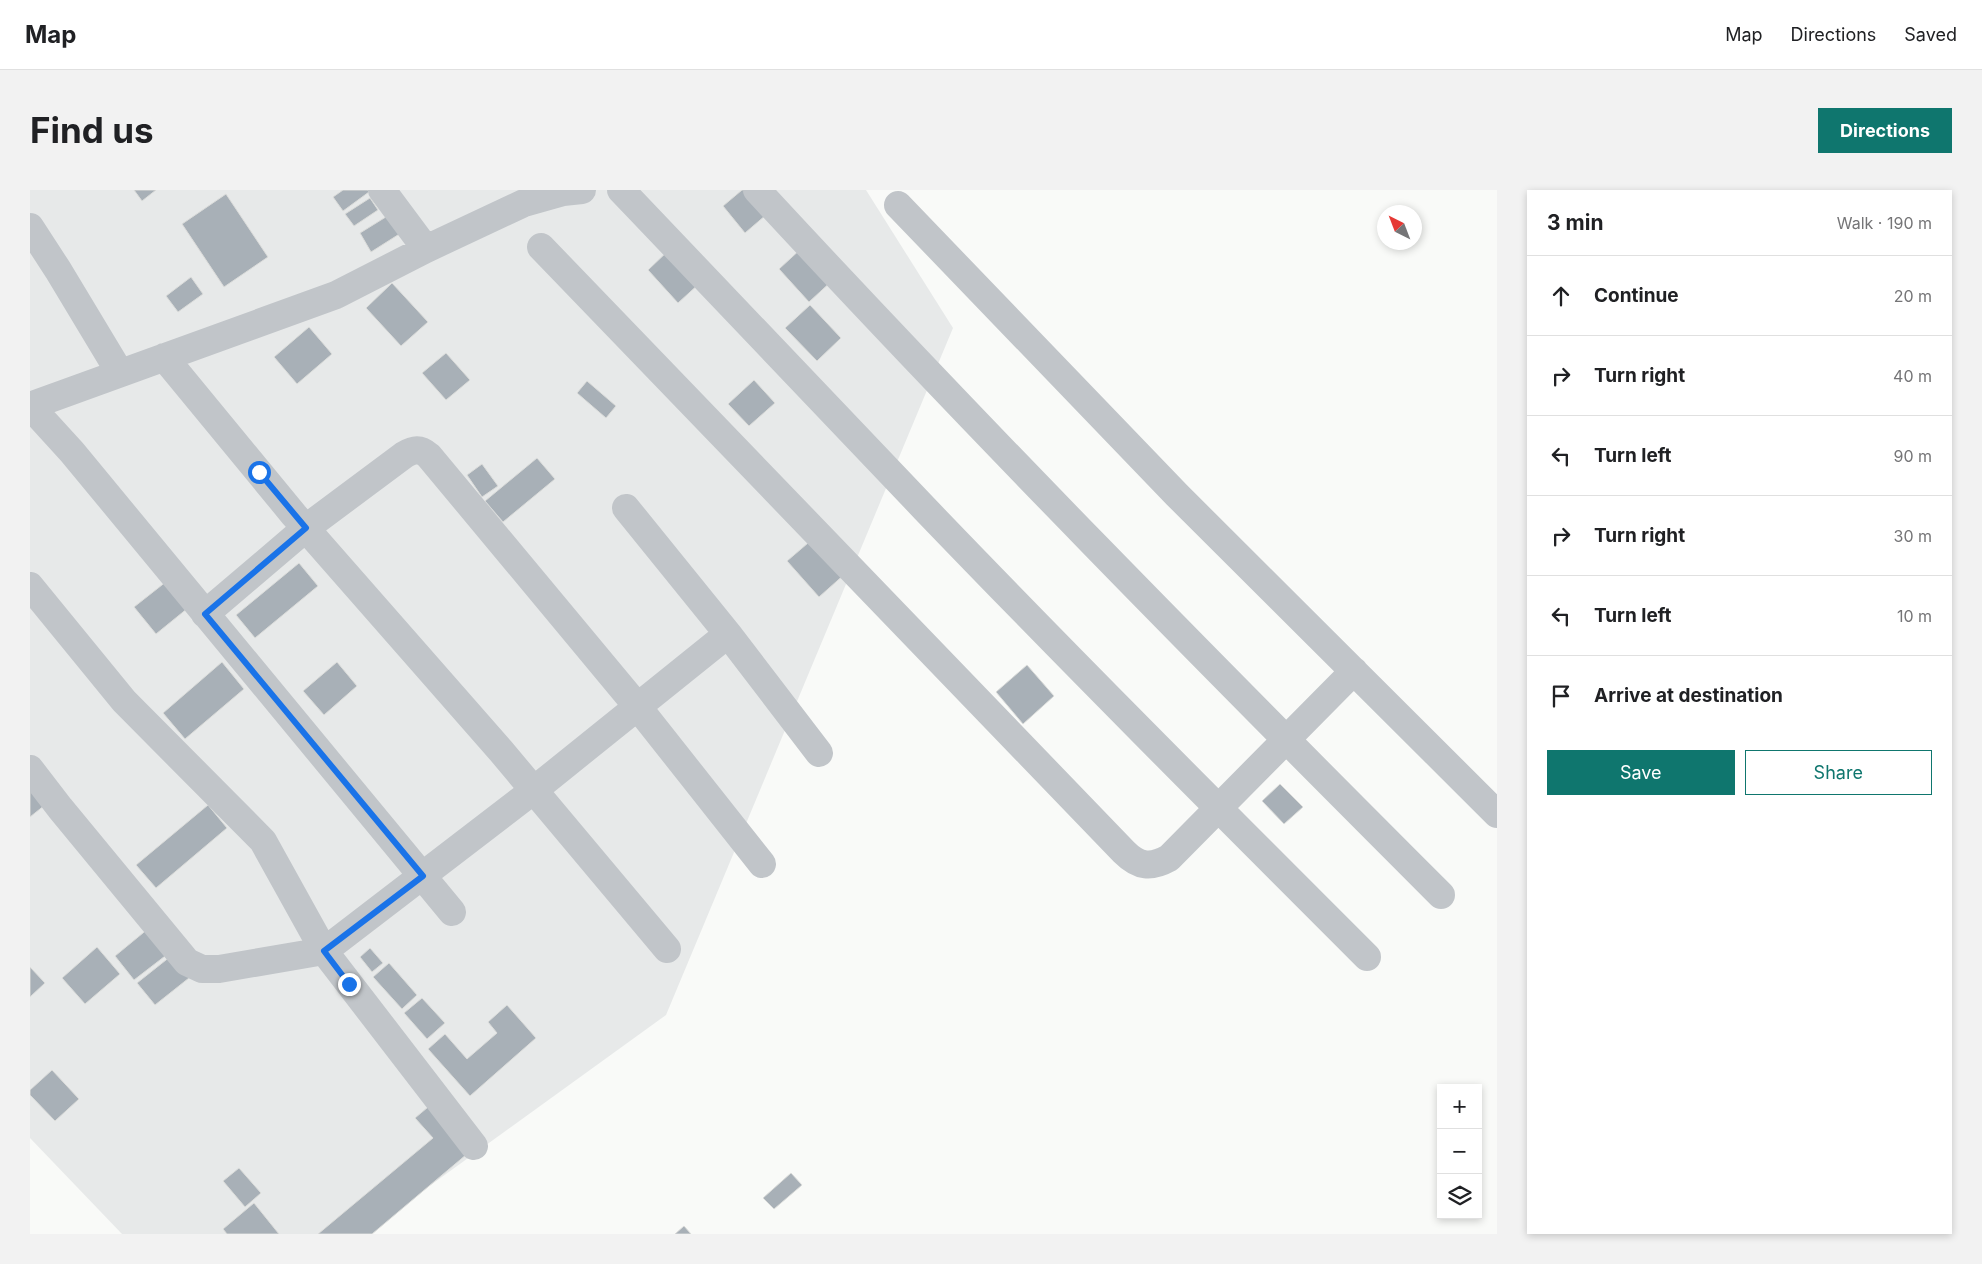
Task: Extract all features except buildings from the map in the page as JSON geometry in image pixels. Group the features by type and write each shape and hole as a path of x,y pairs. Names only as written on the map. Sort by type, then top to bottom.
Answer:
{"street":[{"path":"382,190 426,248"},
{"path":"452,912 72,452 30,406 336,295 519,197 582,190"},
{"path":"621,190 939,523 1218,808 1368,956"},
{"path":"757,190 1004,450 1286,740 1441,895"},
{"path":"898,205 1177,496 1497,814"},
{"path":"30,227 120,373"},
{"path":"541,247 1129,857 1146,865 1152,865 1169,858 1354,671"},
{"path":"164,357 306,528 534,790 667,949"},
{"path":"205,614 306,528 404,454 414,450 421,450 429,456 636,706 762,864"},
{"path":"626,508 728,634 819,753"},
{"path":"30,586 124,701 263,840 324,951 474,1146"},
{"path":"30,769 187,962 202,969 219,969 324,951 534,790 636,706 728,634"}],"shaded area":[{"path":"30,190 866,190 953,328 666,1015 363,1234 122,1234 30,1138"}],"route":[{"path":"259,472 306,528 205,614 423,876 324,951 349,984"}]}
